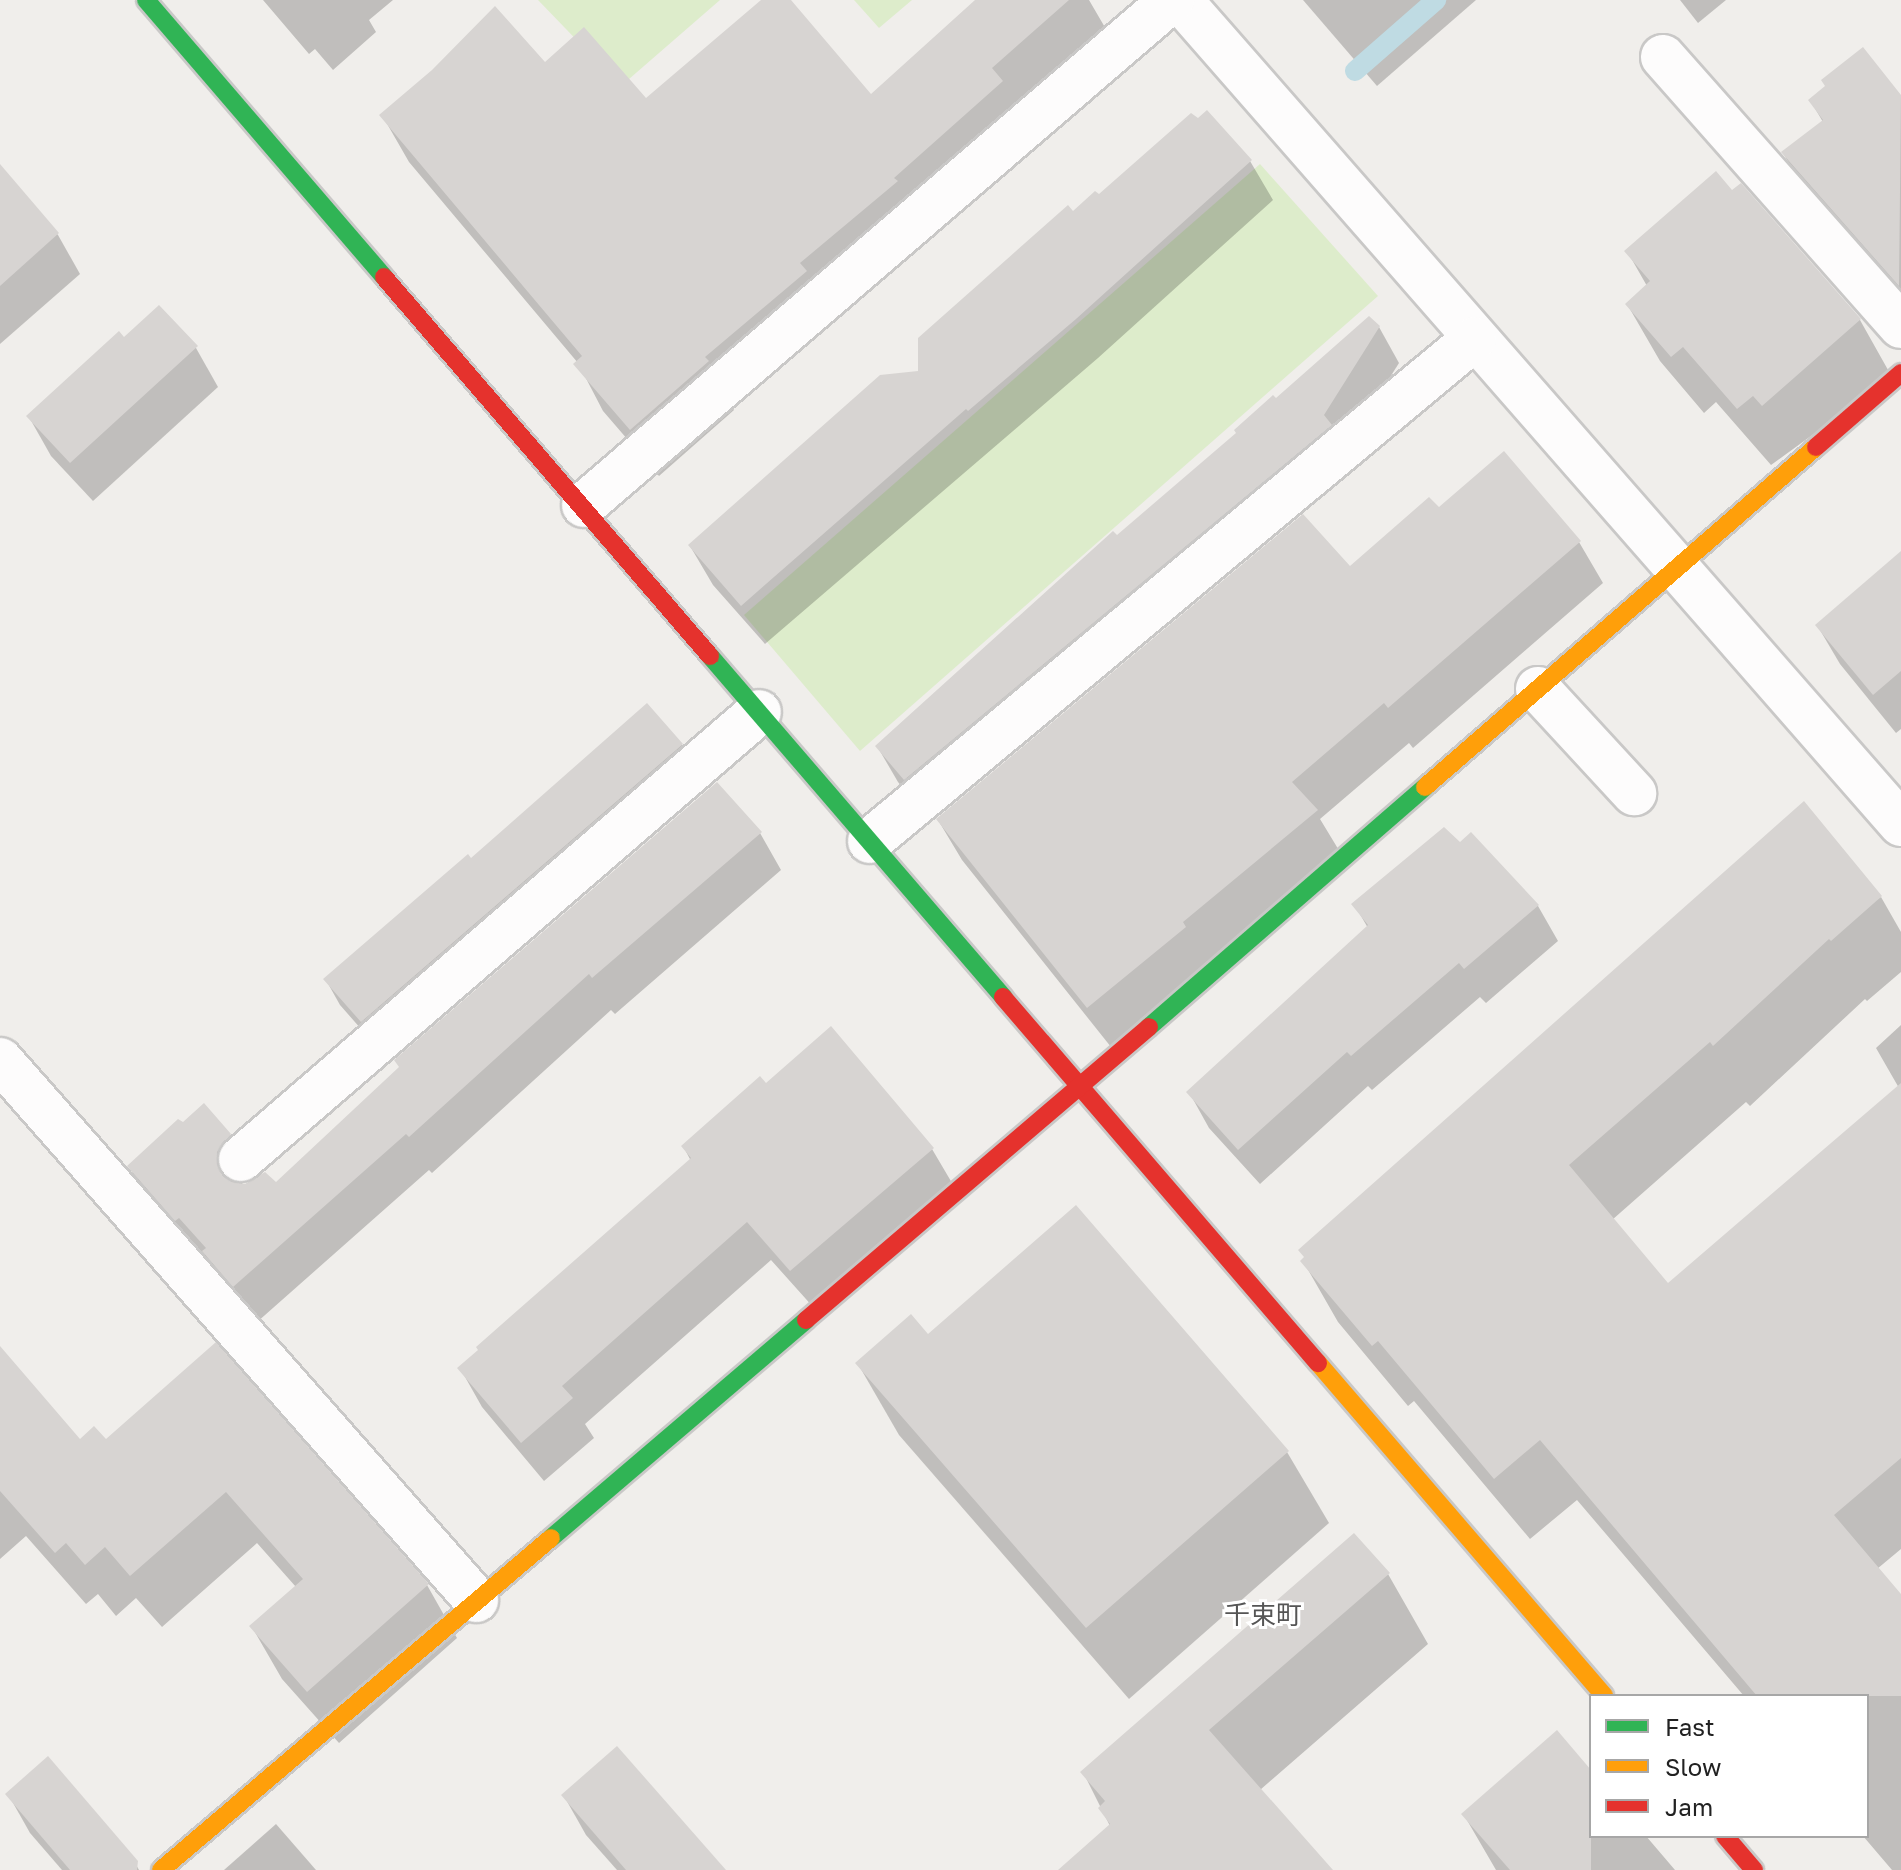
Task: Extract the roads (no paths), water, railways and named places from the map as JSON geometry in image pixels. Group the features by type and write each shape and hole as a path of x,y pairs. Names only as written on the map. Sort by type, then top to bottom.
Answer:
{"street":[{"path":"146,0 584,505 1602,1694"},
{"path":"584,505 1172,0"},
{"path":"1180,0 1474,339 1679,566 1901,824"},
{"path":"1663,57 1901,326"},
{"path":"870,841 1474,339"},
{"path":"161,1870 1080,1087 1901,373"},
{"path":"1538,689 1634,793"},
{"path":"241,1159 759,712"},
{"path":"0,1060 476,1600"},
{"path":"1727,1838 1754,1870"}],"waterway":[{"path":"1355,71 1436,0"}],"district":[{"name":"千束町","path":"1263,1615"}]}
